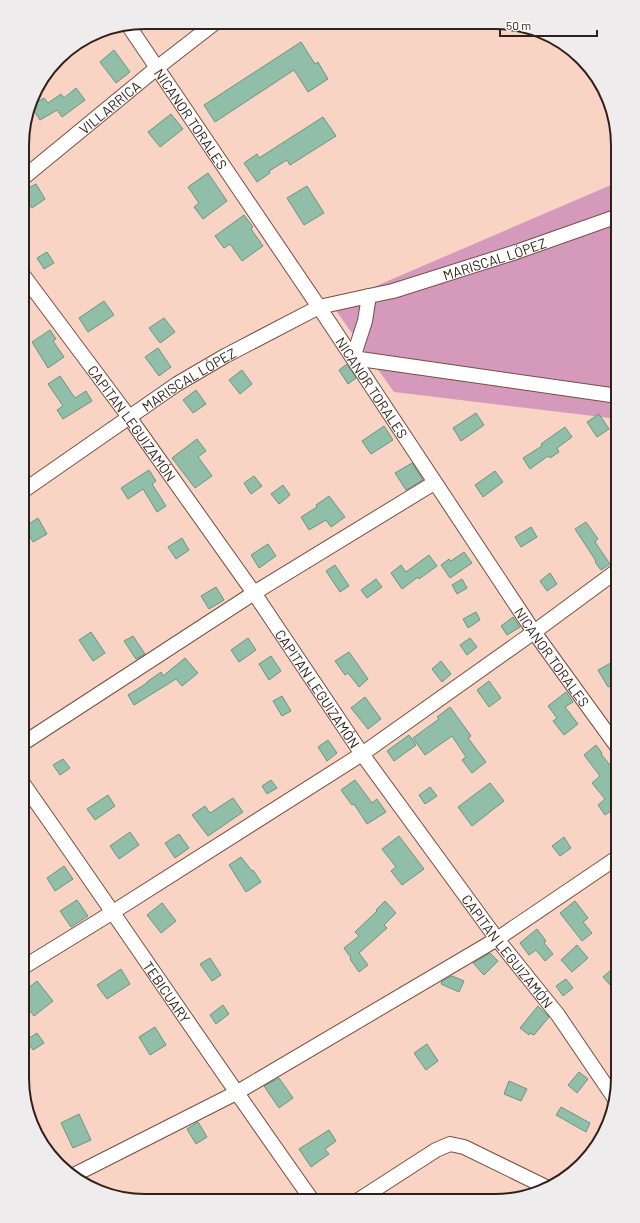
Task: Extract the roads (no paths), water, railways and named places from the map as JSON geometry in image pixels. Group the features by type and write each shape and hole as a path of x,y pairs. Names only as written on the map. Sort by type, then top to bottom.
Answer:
{"street":[{"name":"VILLARRICA","path":"29,173 158,67 207,29"},
{"name":"NICANOR TORALES","path":"131,30 319,307 534,632 611,738"},
{"name":"MARISCAL LÓPEZ","path":"29,487 177,384 225,356 319,307 393,291 516,252 611,218"},
{"name":"CAPITAN LEGUIZAMÓN","path":"29,284 130,417 254,593 362,754 497,940 558,1015 610,1092"},
{"path":"368,296 365,321 353,358 611,395"},
{"path":"29,739 254,593 434,482"},
{"path":"29,964 362,754 534,632 611,575"},
{"name":"TEBICUARY","path":"29,792 113,912 236,1093 308,1194"},
{"path":"79,1172 236,1093 497,940 611,862"},
{"path":"368,1194 436,1150 450,1144 464,1147 541,1184"}]}
